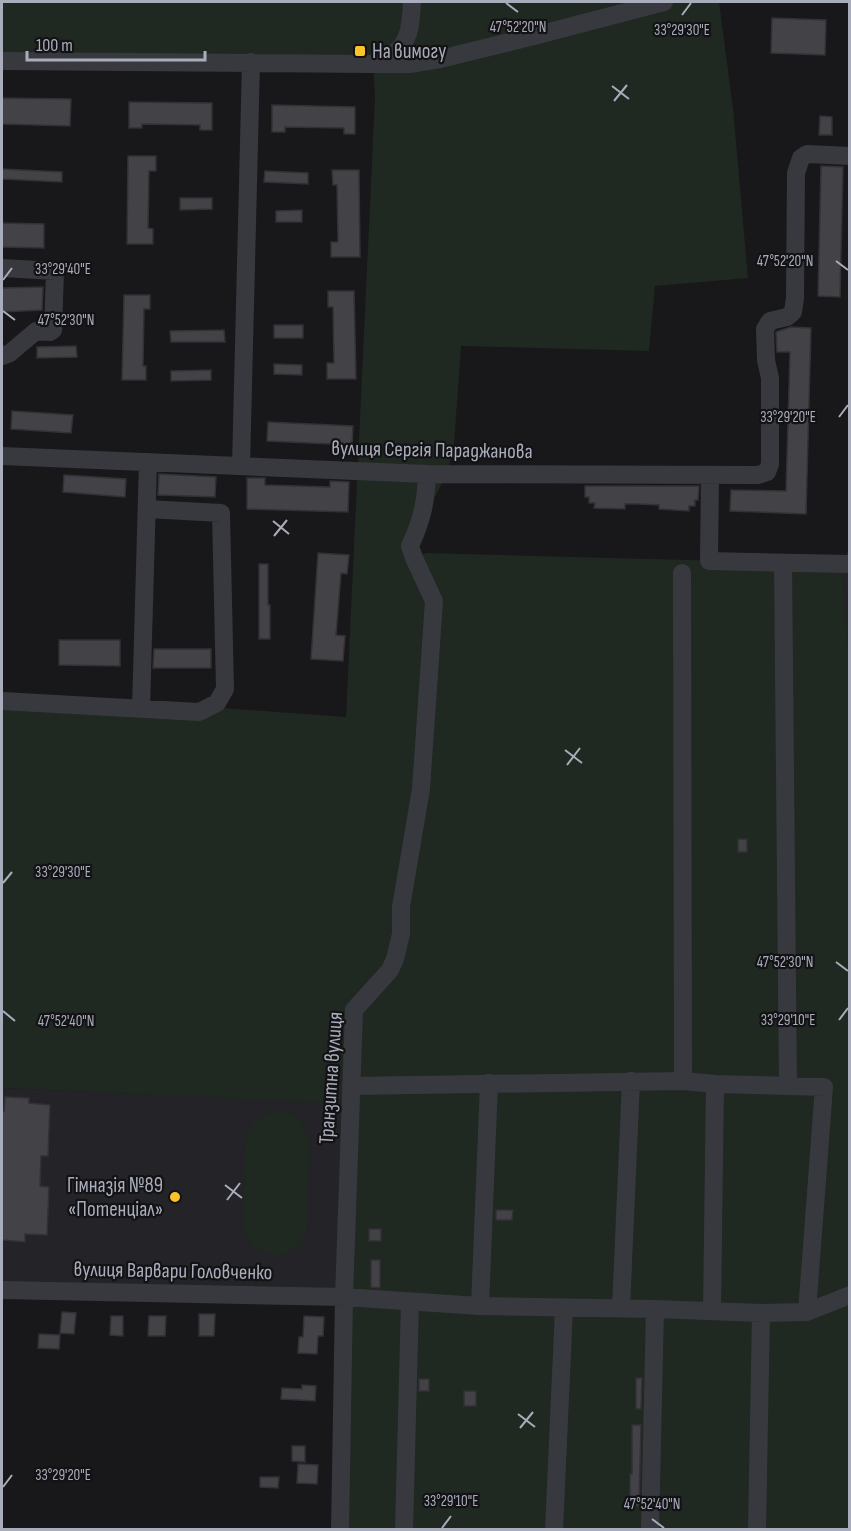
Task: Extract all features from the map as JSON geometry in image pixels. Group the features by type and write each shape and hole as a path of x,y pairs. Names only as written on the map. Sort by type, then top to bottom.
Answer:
{"street":[{"path":"373,64 398,50 404,42 411,23 412,2"},
{"path":"2,61 409,64 440,59 534,36 624,7 664,2"},
{"path":"241,466 251,62"},
{"name":"вулиця Сергія Параджанова","path":"2,456 427,474 758,475 767,472 770,464 770,378 766,360 765,329 770,321 787,317 793,312 796,172 801,158 807,154 849,156"},
{"path":"2,268 55,271 53,330 36,332 10,353 2,356"},
{"path":"141,708 148,462"},
{"name":"Транзитна вулиця","path":"340,1530 344,1297 354,1010 390,970 395,959 401,934 400,907 421,789 434,601 410,546 418,530 426,498 427,474"},
{"path":"710,475 708,561 849,564"},
{"path":"2,701 199,712 217,703 225,689 221,513 147,509"},
{"path":"783,562 788,1086"},
{"path":"682,573 683,1081"},
{"path":"621,1308 631,1081"},
{"path":"351,1086 683,1081 824,1087 807,1312 849,1295"},
{"path":"480,1306 489,1083"},
{"path":"712,1311 715,1084"},
{"name":"вулиця Варвари Головченко","path":"2,1290 344,1297 480,1306 761,1313 807,1312"},
{"path":"404,1530 410,1302"},
{"path":"554,1530 564,1308"},
{"path":"650,1530 655,1309"},
{"path":"758,1530 761,1313"}],"shaded area":[{"path":"2,2 719,2 733,108 748,278 655,286 649,351 461,346 454,444 447,474 418,529 414,557 426,553 842,564 850,681 849,1529 340,1529 351,1104 2,1088 2,692 346,717 375,97 373,64 2,61"},
{"path":"849,548 849,681 842,564"},
{"name":"Гімназія №89 «Потенціал»","path":"2,1088 351,1103 344,1297 2,1290"},
{"path":"277,1111 299,1120 306,1129 310,1141 307,1228 301,1243 295,1249 280,1255 272,1255 256,1250 243,1230 245,1142 251,1125 259,1117"}],"building":[{"path":"772,18 826,20 825,55 771,53"},
{"path":"2,98 71,99 70,126 2,124"},
{"path":"129,102 212,103 212,130 200,130 200,125 142,124 142,128 129,128"},
{"path":"272,105 355,107 355,134 344,134 344,128 285,127 285,132 272,132"},
{"path":"820,116 832,117 832,135 819,135"},
{"path":"128,156 156,156 156,171 149,171 148,228 153,229 153,244 127,244"},
{"path":"821,166 843,167 840,297 818,296"},
{"path":"2,169 62,172 62,182 2,179"},
{"path":"332,170 359,170 360,257 331,257 331,242 338,242 337,185 333,185"},
{"path":"265,171 308,173 308,184 264,182"},
{"path":"180,198 212,198 212,209 180,210"},
{"path":"302,210 302,222 276,222 276,211"},
{"path":"2,223 44,224 44,248 2,247"},
{"path":"43,287 42,310 2,312 2,288"},
{"path":"328,291 354,291 356,379 327,379 327,363 334,363 333,307 328,307"},
{"path":"124,295 150,295 150,309 144,309 143,366 146,366 146,380 122,380"},
{"path":"274,325 303,325 303,338 274,338"},
{"path":"791,327 811,328 806,514 730,511 731,490 786,491 790,352 777,352 776,332"},
{"path":"224,330 225,342 171,342 170,331"},
{"path":"76,346 77,357 37,358 37,347"},
{"path":"274,364 302,365 302,375 274,374"},
{"path":"211,370 211,380 171,381 171,371"},
{"path":"12,411 73,415 71,433 11,429"},
{"path":"268,422 353,426 352,445 267,441"},
{"path":"159,474 216,477 215,497 158,495"},
{"path":"64,475 126,479 125,497 63,492"},
{"path":"247,478 265,478 265,485 330,487 330,481 349,482 348,512 247,509"},
{"path":"585,486 699,486 698,500 695,500 695,506 689,506 689,511 659,509 659,505 637,504 625,504 625,509 594,508 595,503 589,503 589,497 585,497"},
{"path":"318,553 349,555 347,574 341,573 336,635 345,636 343,661 311,659"},
{"path":"259,564 268,564 270,639 259,639"},
{"path":"59,640 120,640 120,666 59,665"},
{"path":"154,649 211,649 211,668 153,668"},
{"path":"738,839 747,839 747,852 738,852"},
{"path":"5,1097 29,1098 29,1103 50,1105 48,1156 41,1156 40,1186 49,1187 47,1235 25,1234 25,1242 2,1240 2,1111 4,1111"},
{"path":"496,1210 513,1210 512,1220 496,1220"},
{"path":"369,1229 381,1229 381,1241 369,1241"},
{"path":"371,1260 380,1260 380,1288 371,1287"},
{"path":"62,1312 76,1313 74,1334 60,1333"},
{"path":"199,1314 215,1314 214,1336 199,1336"},
{"path":"111,1316 123,1316 123,1336 110,1335"},
{"path":"149,1316 166,1316 165,1336 148,1336"},
{"path":"304,1316 324,1317 323,1336 318,1336 317,1354 298,1353 299,1337 303,1337"},
{"path":"39,1334 60,1335 59,1349 38,1348"},
{"path":"636,1378 642,1378 641,1409 636,1409"},
{"path":"419,1379 429,1379 429,1391 419,1391"},
{"path":"302,1385 316,1386 315,1401 281,1399 282,1388 302,1389"},
{"path":"464,1391 476,1391 476,1406 464,1406"},
{"path":"632,1425 641,1425 639,1506 630,1506"},
{"path":"292,1446 305,1446 305,1462 292,1461"},
{"path":"298,1464 318,1465 317,1484 297,1483"},
{"path":"260,1477 279,1477 278,1488 260,1487"}],"place":[{"name":"На вимогу","path":"360,51"},
{"name":"Гімназія №89 «Потенціал»","path":"175,1197"}]}
